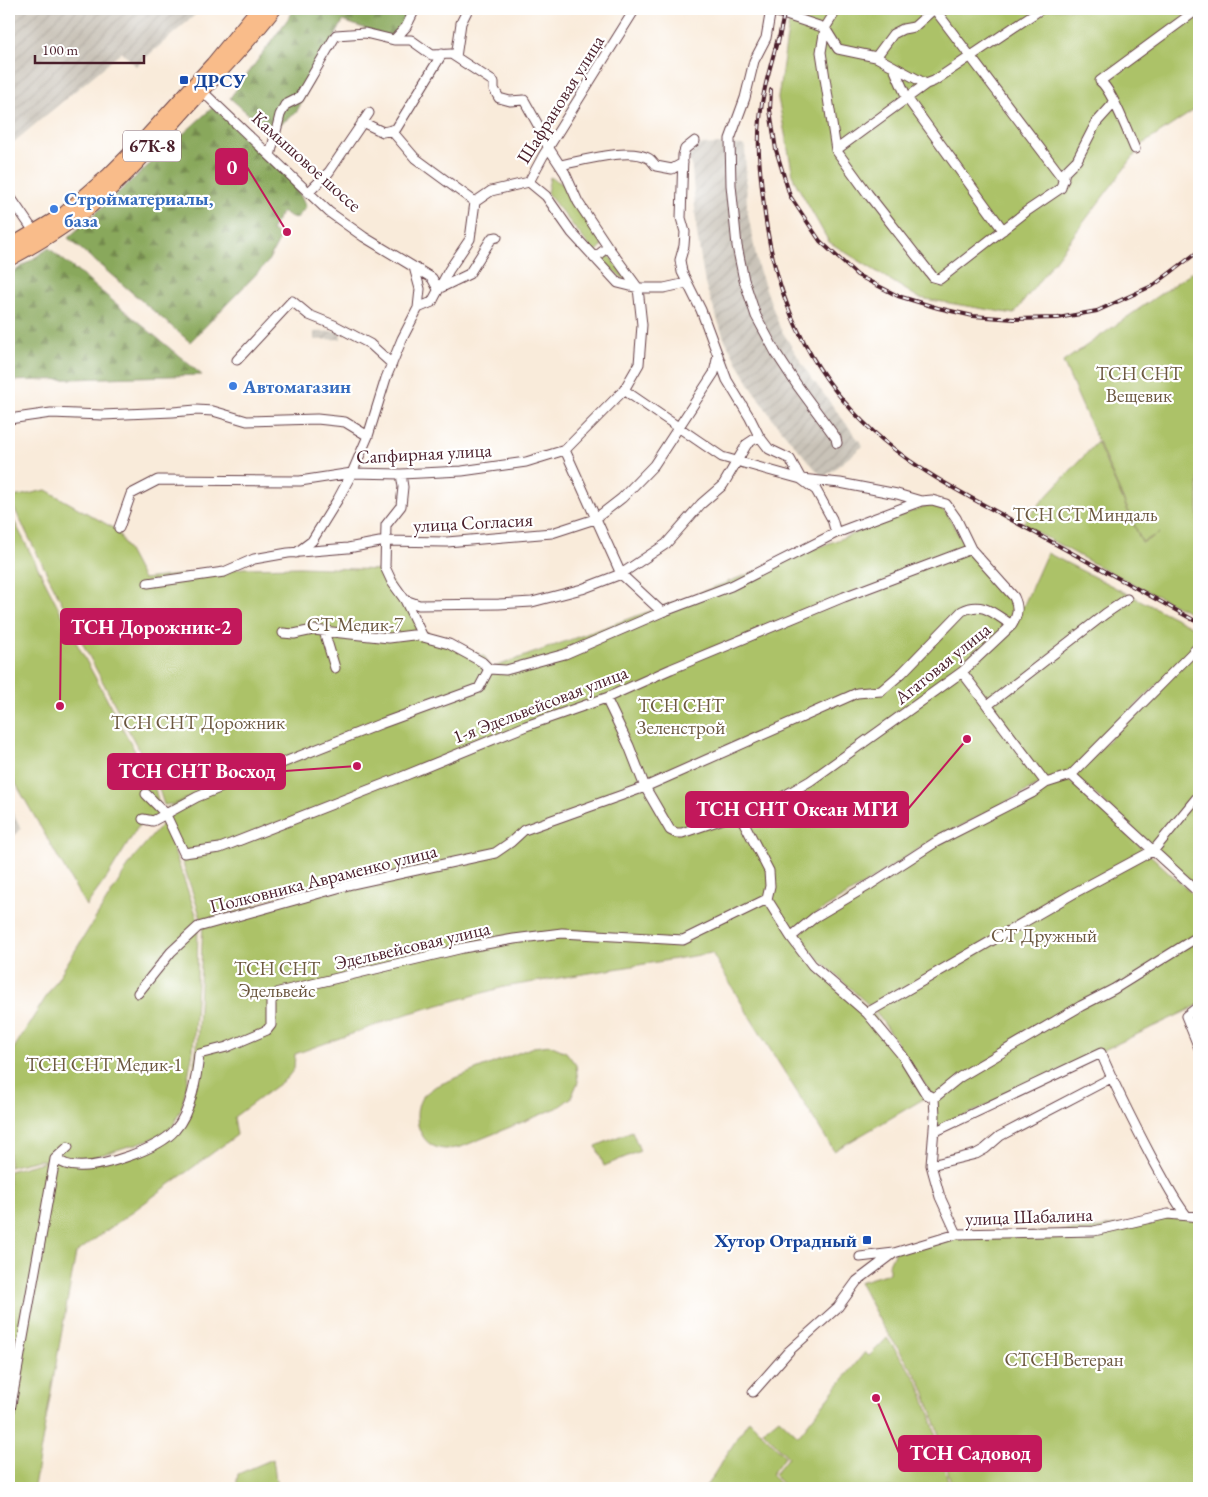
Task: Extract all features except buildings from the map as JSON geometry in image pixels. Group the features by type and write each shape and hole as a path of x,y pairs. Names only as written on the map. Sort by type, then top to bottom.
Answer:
{"main road":[{"name":"67К-8","path":"9,247 63,215 110,175 213,64 258,9"},
{"name":"67К-8","path":"9,259 42,241 80,214 109,190 157,142 256,33 274,9"}],"street":[{"path":"394,40 406,27 415,9"},
{"path":"456,57 461,23 468,9"},
{"name":"Шафрановая улица","path":"529,182 548,147 635,9"},
{"path":"837,442 836,438 797,386 756,316 744,280 737,246 730,185 730,140 745,98 754,61 766,38 771,9 825,28 838,49 876,57 926,84"},
{"path":"836,9 825,28 820,52 836,150 933,277 940,279 1061,188 1065,172 1077,160 1096,123 1114,103"},
{"path":"876,57 893,34 903,29 914,27 936,9 1064,180"},
{"path":"836,150 926,84 934,81 1041,9"},
{"path":"1135,149 1114,103 1104,84 1100,81 1198,9"},
{"path":"270,156 280,115 286,105 299,98 336,35 365,33 394,40 411,40 432,55 451,54 494,82 494,89 499,98 510,101 524,100 578,202 638,288"},
{"path":"362,122 383,132 396,129 442,54"},
{"path":"893,66 907,98 1003,230"},
{"name":"Камышовое шоссе","path":"202,91 330,212 364,237 432,278 438,289"},
{"path":"309,192 329,172 369,112"},
{"path":"391,130 415,158 475,202"},
{"path":"695,141 685,149 683,155 681,218 684,246 680,260 682,272 701,310 727,380 759,436 769,449 790,459 801,479 816,490 832,519 836,534"},
{"path":"560,165 620,154 635,154 649,158 656,166 672,169 683,163"},
{"path":"418,308 432,302 438,289 470,240 475,202 491,191 529,182 546,196 572,233 618,283 638,288 664,288 687,283"},
{"path":"9,195 35,232"},
{"path":"438,289 470,274 492,238 497,237"},
{"path":"594,258 608,247"},
{"path":"296,553 312,541 352,473 368,436 386,378 402,339 418,308 420,289 414,267"},
{"name":"Сапфирная улица","path":"119,528 131,494 158,480 300,481 352,473 400,474 462,470 526,462 566,450 624,390 639,364 642,325 638,288"},
{"path":"237,360 292,301 309,315 334,325 370,344 392,364"},
{"name":"улица Согласия","path":"148,583 224,572 254,559 348,548 385,541 447,542 552,533 595,518 622,498 654,465 714,373 718,355"},
{"path":"624,390 722,457 801,479 840,483 897,494 921,501"},
{"path":"9,419 51,413 102,415 196,410 213,411 247,421 316,419 345,422 368,436"},
{"path":"405,600 419,606 532,602 582,589 621,574 666,544 701,504 723,485 747,444 759,436"},
{"path":"566,450 621,574 662,612"},
{"path":"400,474 403,487 401,506 386,525 385,567 392,582 405,600 423,637"},
{"name":"Агатовая улица","path":"489,669 506,670 566,654 662,612 731,586 836,534 921,501 932,500 946,504 956,518 970,549 1014,597 1018,605 1012,625 962,672 810,781 765,807 741,817 732,816 676,833 670,830 645,787 629,746 606,698"},
{"name":"1-я Эдельвейсовая улица","path":"146,794 165,813 184,853 220,848 526,726 606,698 844,597 970,549"},
{"path":"988,705 1127,599"},
{"name":"Полковника Авраменко улица","path":"138,993 171,952 198,927 352,884 495,853 524,830 645,787 857,693 881,691 962,611 969,607 984,608 1012,625"},
{"path":"143,819 153,821 197,796 380,724 479,688 489,669 482,662 449,644 413,635 390,638 313,630 294,634 283,633"},
{"path":"324,631 335,668"},
{"path":"791,937 815,917 936,842 1032,793 1046,783 1071,775 1199,646"},
{"path":"962,672 1046,783"},
{"path":"1071,775 1199,893"},
{"path":"867,1013 1076,892 1154,850 1199,795"},
{"path":"741,817 769,871 770,886 767,899 791,937 812,964 867,1013 902,1055 930,1096 935,1116 931,1166 940,1196 957,1234"},
{"name":"Эдельвейсовая улица","path":"56,1159 65,1164 83,1166 140,1152 158,1144 176,1129 184,1114 195,1086 199,1054 227,1047 267,1030 271,1025 271,1001 279,992 463,948 514,939 562,933 683,940 767,899"},
{"path":"930,1096 1081,1006 1114,989 1199,936"},
{"path":"1199,1006 1186,1016 1199,1048"},
{"path":"934,1132 1101,1053 1111,1078 1176,1202 1186,1215 1199,1210"},
{"path":"931,1166 981,1151 1000,1136 1111,1078"},
{"path":"9,1416 56,1159 68,1147"},
{"name":"улица Шабалина","path":"860,1257 894,1253 957,1234 1094,1231 1168,1214 1199,1217"},
{"path":"752,1392 789,1351 838,1307 857,1281 894,1253"}],"shaded area":[{"path":"9,9 202,9 136,66 122,52 9,146"},
{"path":"694,145 742,145 745,147 747,209 758,267 780,328 810,376 863,446 823,478 774,421 751,387 724,338 705,284 697,234 692,169 686,150"},
{"path":"340,331 341,339 314,340 314,332"},
{"path":"9,806 21,828 9,841"}],"green space":[{"path":"295,9 411,9 396,39 343,21 296,113 269,132 230,98"},
{"path":"791,9 1199,9 1199,107 1143,144 1014,314 919,298 829,242 794,180 778,98"},
{"path":"213,107 294,183 306,207 296,219 282,212 271,230 281,237 267,263 190,342 68,238"},
{"path":"550,177 563,184 603,245 595,253 547,193"},
{"path":"49,248 202,375 9,381 9,275"},
{"path":"607,252 629,283 599,259"},
{"name":"ТСН СНТ Вещевик","path":"1199,267 1199,617 1096,565 1022,524 1097,442 1142,543 1160,533 1142,542 1063,362"},
{"path":"46,490 117,530 143,579 244,568 301,567 383,570 425,632 453,642 485,657 489,669 678,601 934,503 949,517 962,541 979,563 1023,607 1047,553 1199,630 1199,643 1069,772 1048,780 923,846 788,931 874,1014 927,1097 834,1151 712,953 504,987 410,1013 295,1054 294,1069 287,1078 234,1117 237,1135 76,1253 34,1486 38,1488 9,1488 9,1171 47,1161 39,1160 9,1167 9,1056 134,857 164,822 198,920 193,1051 182,1107 172,1128 151,1139 82,1161 63,1161 82,1164 133,1151 185,1128 197,1047 203,922 352,876 265,899 202,921 165,809 240,775 174,804 164,805 158,786 79,637 9,498"},
{"path":"9,511 75,640 155,788 161,813 152,819 144,817 108,876 86,906 9,772"},
{"path":"1199,648 1199,889 1074,775"},
{"name":"СТ Дружный","path":"1070,781 1199,900 1199,1005 937,1129 932,1095 876,1012 795,937 824,915 886,874 1048,785"},
{"path":"550,1045 566,1052 576,1065 578,1082 571,1098 557,1108 461,1147 445,1149 436,1147 424,1138 418,1123 418,1107 422,1097 436,1086 533,1047"},
{"path":"632,1131 640,1151 604,1166 596,1146"},
{"name":"СТСН Ветеран","path":"1185,1214 1199,1222 1199,1488 952,1488 934,1418 920,1381 882,1325 859,1282 889,1273 889,1264 895,1251 931,1240 1092,1229"},
{"path":"887,1338 918,1382 930,1414 950,1488 786,1488 774,1475 788,1457 763,1431 779,1418 798,1436 865,1352 869,1356"},
{"path":"749,1420 785,1456 771,1475 784,1488 705,1488"},
{"path":"273,1459 277,1488 236,1488 238,1474"}],"railway":[{"path":"778,43 785,9"},
{"path":"778,38 765,89 759,130 760,169 768,233 775,267 785,300 798,331 834,390 857,416 884,441 931,475 1199,623"},
{"path":"771,90 770,110 776,150 790,196 820,241 857,275 898,296 973,316 1014,319 1058,318 1097,311 1154,285 1199,251"}],"place":[{"name":"ДРСУ","path":"184,80"},
{"name":"Стройматериалы, база","path":"54,209"},
{"name":"0","path":"287,232"},
{"name":"Автомагазин","path":"233,386"},
{"name":"ТСН Дорожник-2","path":"60,706"},
{"name":"ТСН СНТ Океан МГИ","path":"967,739"},
{"name":"ТСН СНТ Восход","path":"357,766"},
{"name":"Хутор Отрадный","path":"867,1240"},
{"name":"ТСН Садовод","path":"876,1398"}],"park label":[{"name":"ТСН СТ Миндаль","path":"1085,514"},
{"name":"СТ Медик-7","path":"355,624"},
{"name":"ТСН СНТ Зеленстрой","path":"681,716"},
{"name":"ТСН СНТ Дорожник","path":"198,722"},
{"name":"ТСН СНТ Эдельвейс","path":"277,979"},
{"name":"ТСН СНТ Медик-1","path":"104,1064"}]}
